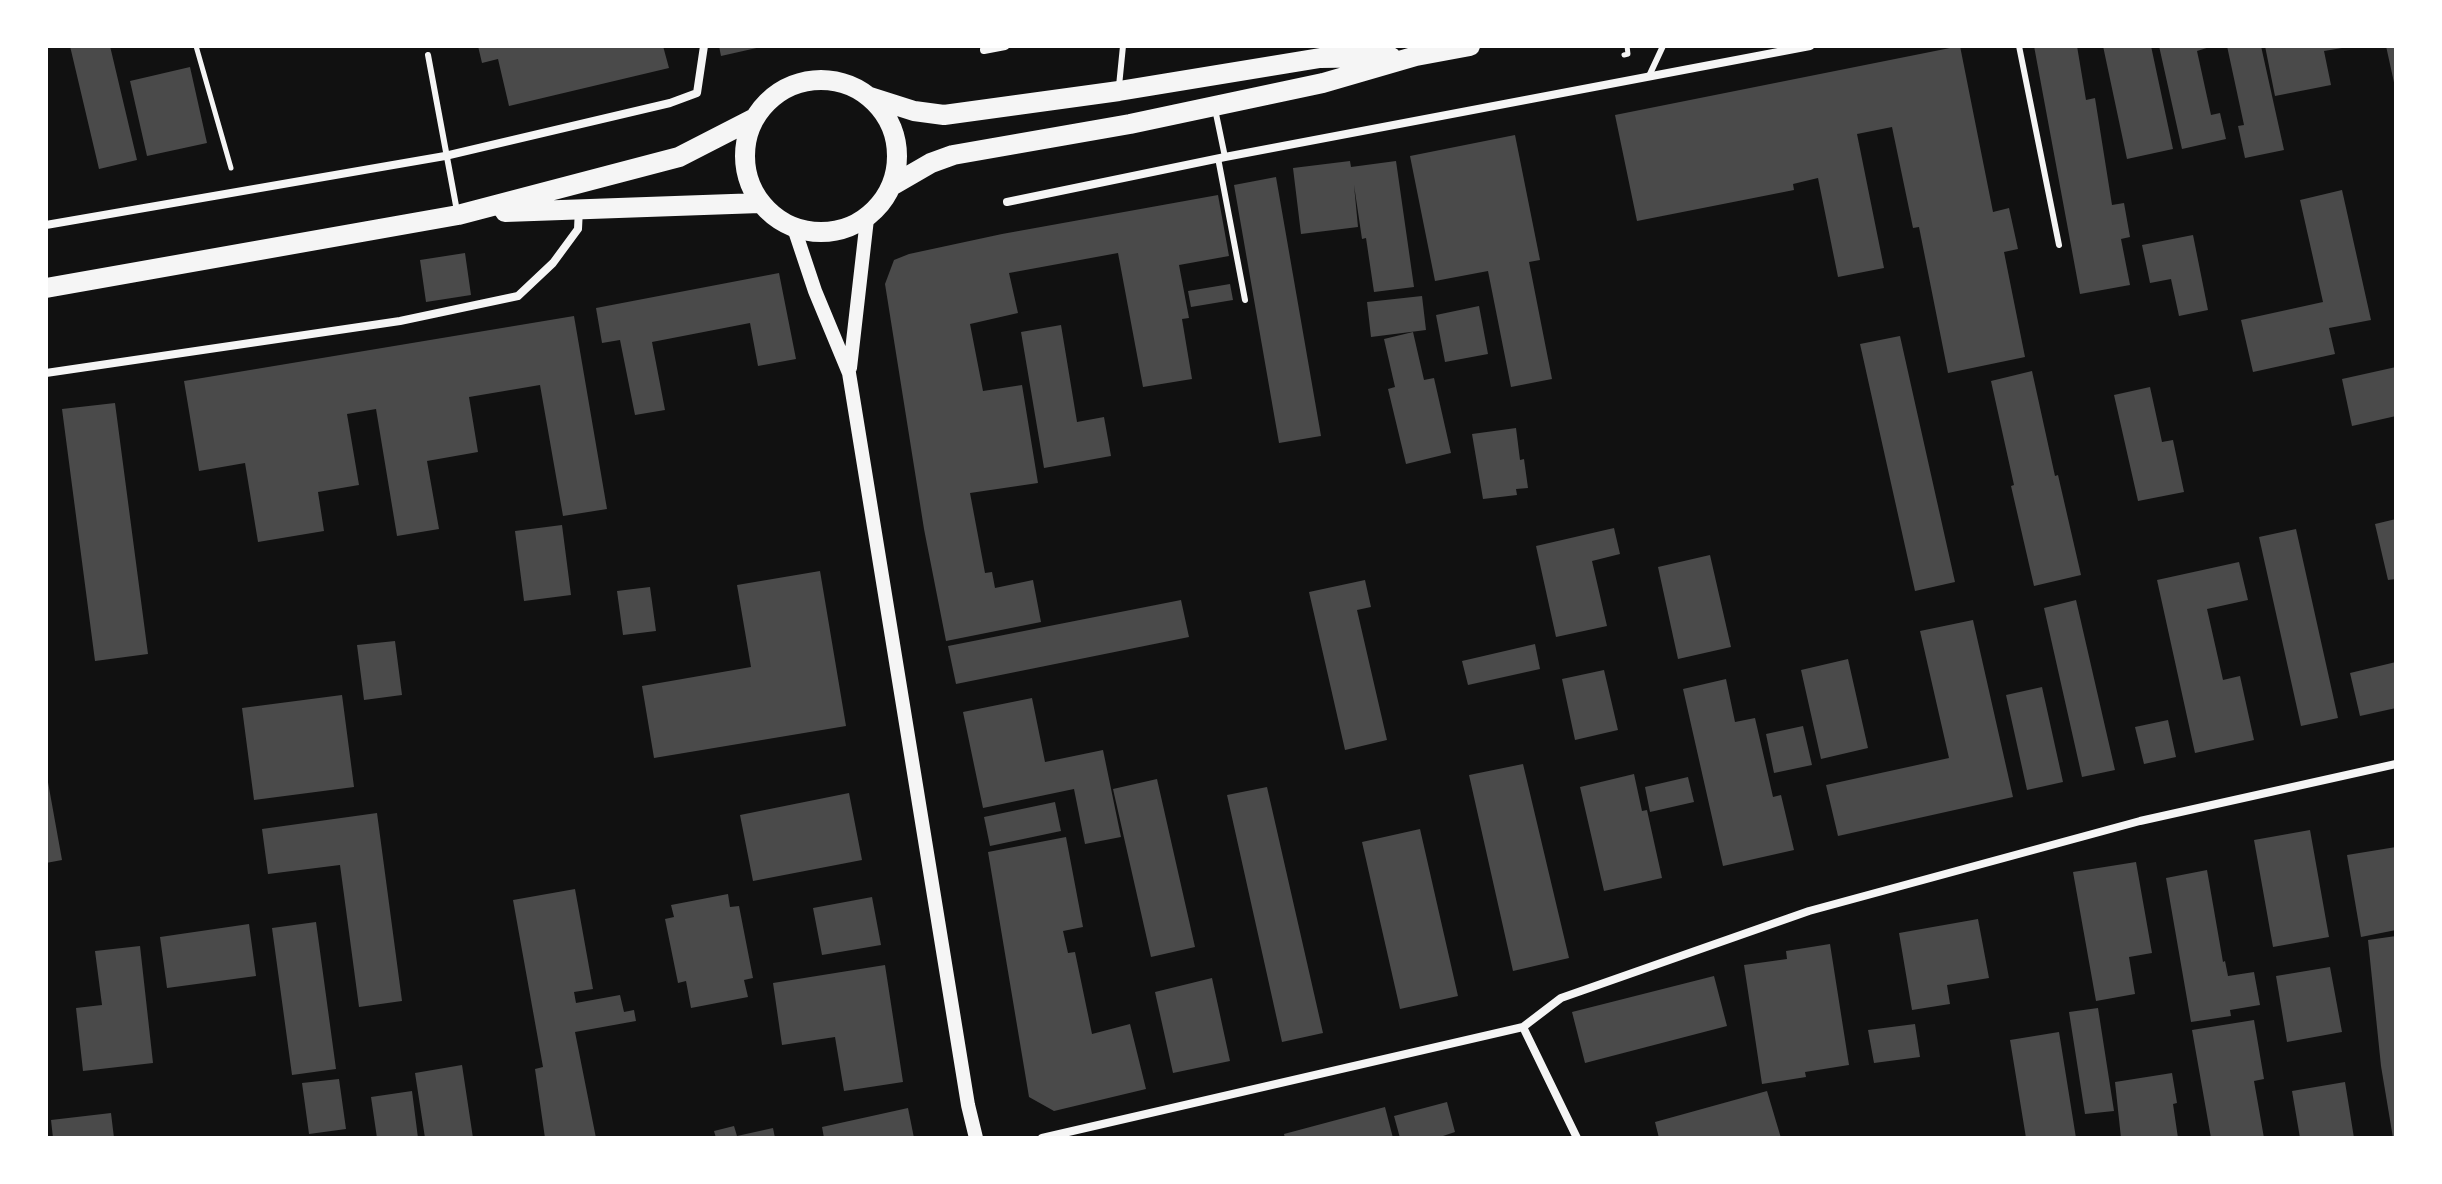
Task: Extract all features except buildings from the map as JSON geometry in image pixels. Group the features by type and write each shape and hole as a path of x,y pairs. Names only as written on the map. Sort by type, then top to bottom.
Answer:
{"main road":[{"path":"755,118 745,161 752,190 760,203 775,218 794,228 812,233 831,233 867,219 893,185 931,163 953,155 1130,124 1323,83 1416,56 1470,46"},
{"path":"46,288 458,215 679,157 755,118 778,94 808,81 841,82 870,97 914,111 944,115 1119,91 1320,58 1416,56"},
{"path":"870,97 884,111 898,147 898,166 893,185"},
{"path":"458,215 760,203"}],"street":[{"path":"46,225 445,156 670,103 697,93 704,46"},
{"path":"984,50 1005,46"},
{"path":"1007,202 1810,46"},
{"path":"46,373 400,321 518,296 553,263 578,229 579,208"},
{"path":"849,373 867,219"},
{"path":"794,228 815,291 849,373 968,1105 976,1138"},
{"path":"1042,1138 1523,1027 1561,998 1809,911 2140,821 2396,764"},
{"path":"1523,1027 1577,1138"}],"lane":[{"path":"1119,91 1123,46"},
{"path":"1649,76 1663,46"},
{"path":"2019,46 2059,245"},
{"path":"428,55 458,215"},
{"path":"1214,105 1245,300"}],"path":[{"path":"196,46 238,192"}]}
